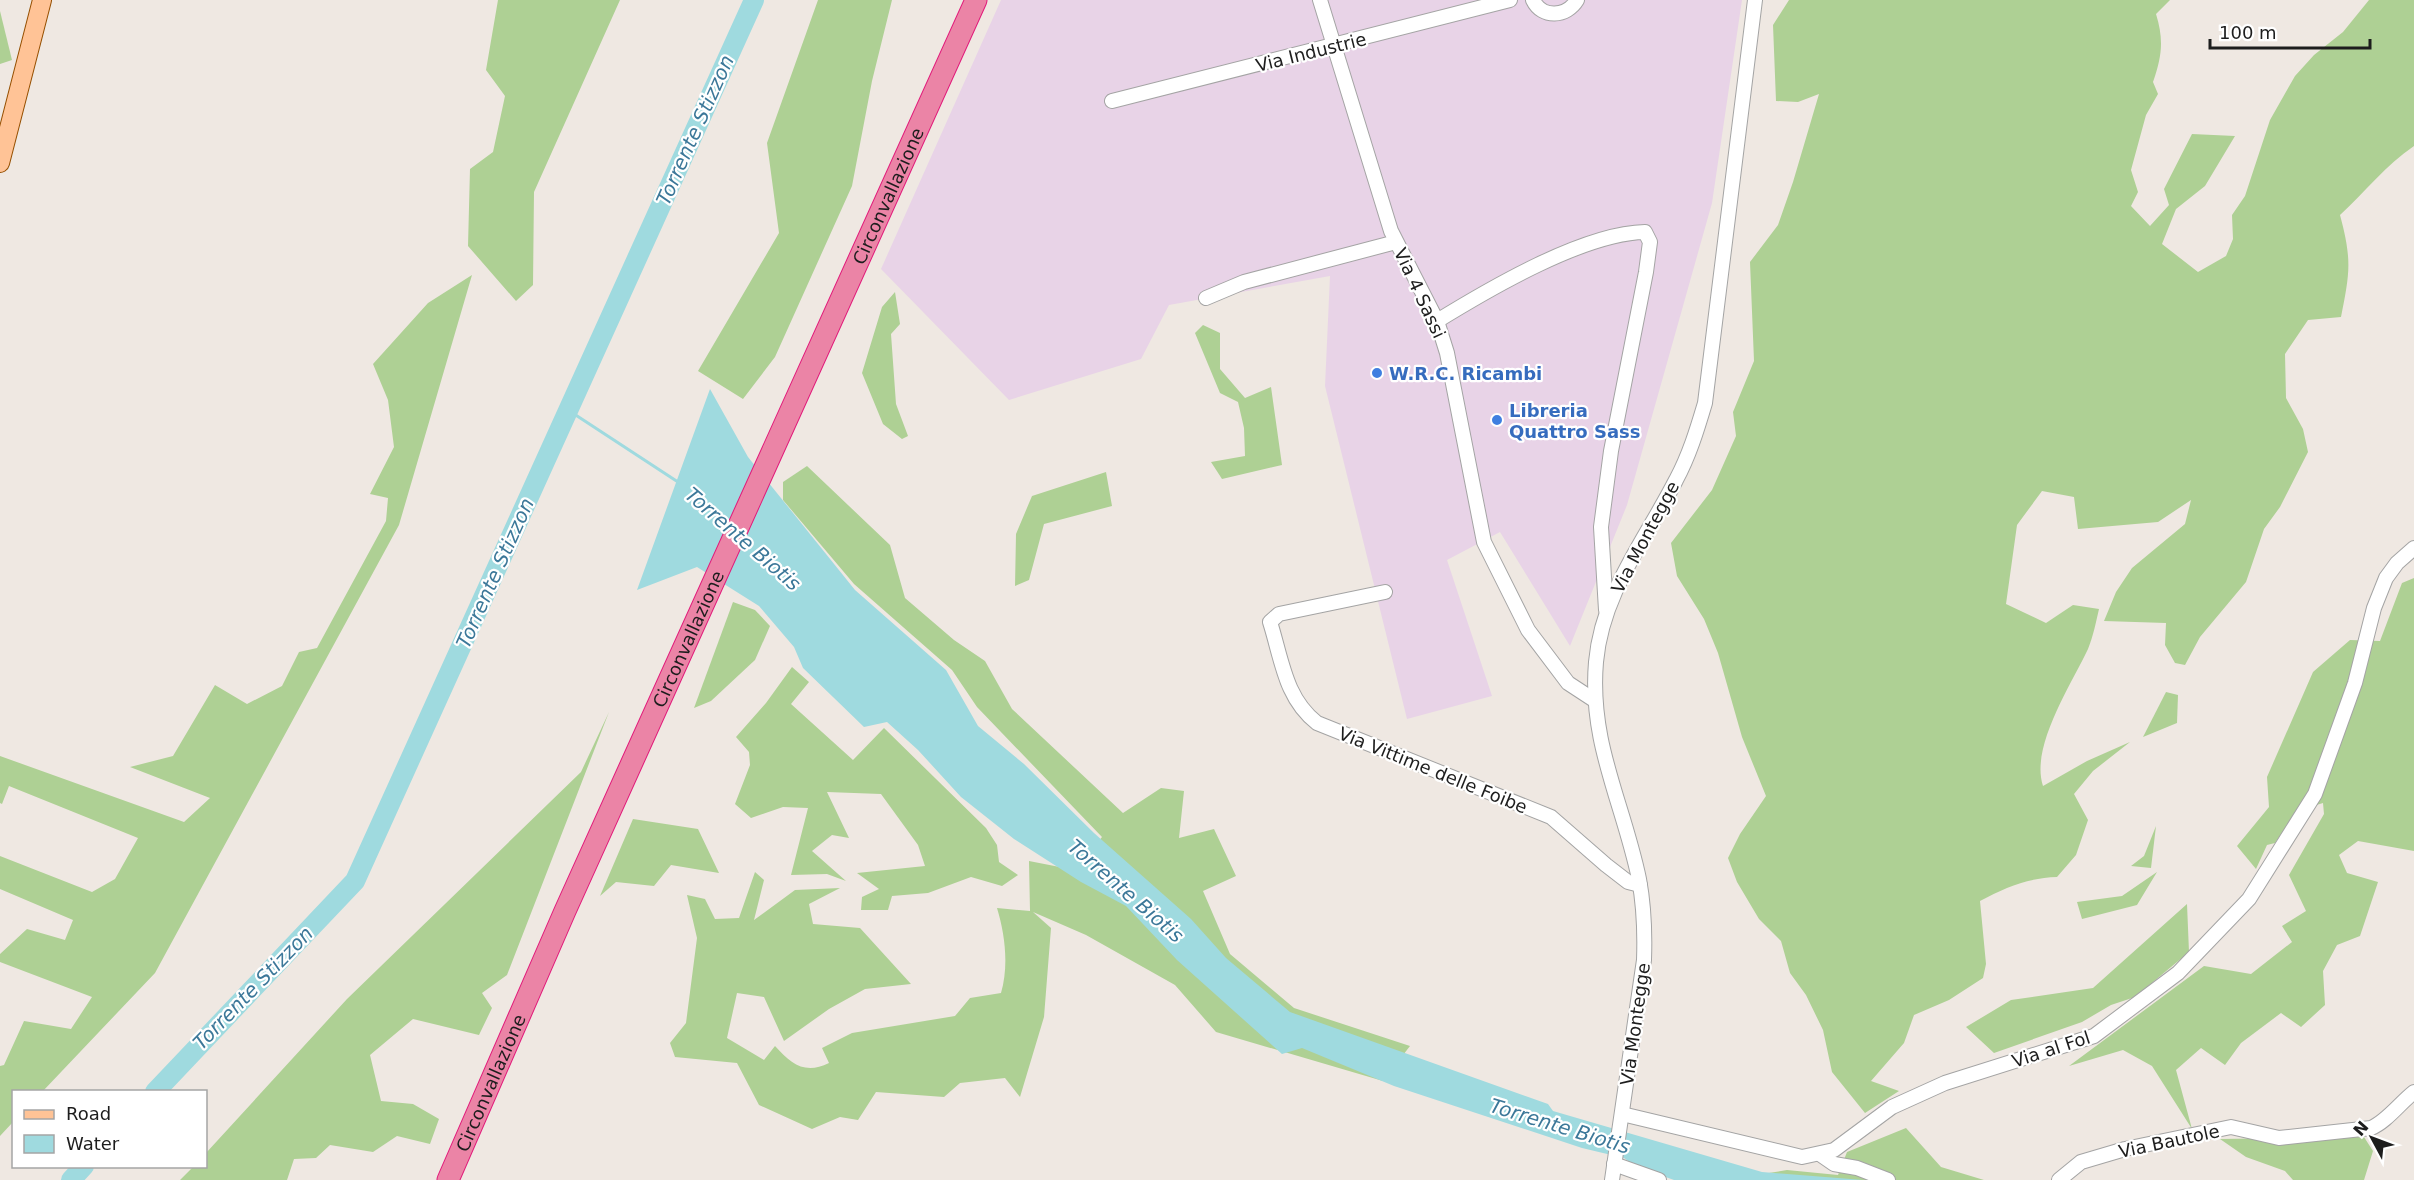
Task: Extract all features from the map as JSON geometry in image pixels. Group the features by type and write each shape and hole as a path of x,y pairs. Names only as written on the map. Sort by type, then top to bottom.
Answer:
{"highway":[{"name":"Circonvallazione","path":"448,1180 565,911 974,4"}],"main road":[{"path":"0,163 42,0"}],"street":[{"name":"Via 4 Sassi","path":"1320,0 1396,242 1437,321 1447,353 1484,542 1528,630 1568,683 1594,700"},
{"name":"Via Industrie","path":"1112,101 1334,47 1510,0"},
{"path":"1533,0 1536,7 1550,14 1565,13 1577,0"},
{"name":"Via Montegge","path":"1612,1180 1644,960 1645,929 1640,885 1599,741 1594,700 1596,659 1606,615 1617,584 1677,479 1695,438 1705,403 1711,371 1755,0"},
{"path":"1437,321 1491,287 1593,242 1626,232 1645,232 1650,242 1648,262 1611,451 1601,527 1606,615"},
{"path":"1206,298 1244,282 1396,242"},
{"name":"Via al Fol","path":"1821,1155 1834,1150 1892,1107 1946,1083 2094,1036 2178,973 2249,898 2315,794 2355,682 2374,608 2386,578 2397,563 2414,548"},
{"name":"Via Vittime delle Foibe","path":"1385,591 1279,614 1270,622 1291,693 1302,711 1317,723 1551,817 1628,882 1640,885"},
{"name":"Via Bautole","path":"2059,1180 2081,1162 2125,1149 2231,1127 2280,1138 2371,1128 2382,1124 2392,1110 2414,1092"},
{"path":"1622,1114 1802,1157 1821,1155 1834,1164 1857,1168 1888,1180"},
{"path":"1615,1158 1659,1180"}],"shaded area":[{"path":"1001,0 1742,0 1712,203 1627,505 1570,646 1500,532 1447,560 1492,696 1407,719 1325,386 1330,276 1169,305 1141,359 1009,400 881,269"}],"green space":[{"path":"498,0 620,0 534,192 533,285 516,301 468,246 470,169 493,152 505,96 486,70"},
{"path":"818,0 892,0 872,81 852,186 775,357 743,399 698,371 779,233 767,143"},
{"path":"1789,0 2170,0 2156,14 2161,48 2153,82 2158,94 2146,115 2131,170 2138,192 2131,206 2150,226 2169,205 2164,189 2192,134 2235,136 2205,186 2176,209 2162,244 2198,272 2226,256 2233,239 2232,215 2245,196 2270,120 2295,76 2314,55 2343,32 2369,0 2414,0 2414,146 2385,170 2340,215 2348,255 2341,317 2308,320 2285,354 2286,398 2303,429 2308,452 2280,507 2264,529 2246,582 2200,637 2185,665 2175,663 2165,645 2166,623 2104,621 2116,592 2132,568 2185,524 2191,500 2158,522 2078,529 2074,497 2042,491 2017,525 2006,604 2046,623 2073,605 2099,609 2088,649 2054,716 2047,735 2042,753 2043,786 2087,761 2130,742 2093,771 2074,794 2088,820 2076,855 2057,877 2017,884 1980,901 1986,964 1983,978 1949,1000 1914,1015 1904,1043 1871,1081 1899,1091 1865,1113 1832,1072 1823,1030 1806,995 1790,973 1781,941 1759,919 1737,882 1728,858 1740,834 1766,796 1742,737 1718,653 1704,619 1677,576 1671,543 1712,490 1736,436 1733,412 1754,361 1750,262 1778,225 1819,94 1798,102 1776,101 1773,25"},
{"path":"0,11 12,60 0,64"},
{"path":"472,275 399,525 155,973 44,1090 12,1090 12,1123 0,1136 0,1066 4,1065 24,1021 71,1029 92,997 0,962 0,954 27,929 65,940 73,920 0,889 0,856 92,892 115,879 138,838 9,786 2,804 0,803 0,756 184,822 210,798 130,767 173,756 215,685 247,704 282,686 299,652 317,648 386,521 388,498 370,494 394,447 388,400 373,364 428,303"},
{"path":"895,292 900,324 891,334 896,404 908,436 902,439 883,424 862,373 882,307"},
{"path":"1203,325 1220,333 1220,369 1245,398 1271,387 1282,465 1222,479 1211,462 1245,456 1244,428 1238,402 1220,393 1195,333"},
{"path":"807,466 890,545 905,598 954,640 985,661 1012,709 1123,813 1161,788 1184,791 1179,838 1214,829 1236,876 1203,891 1230,954 1294,1008 1410,1046 1383,1081 1216,1032 1175,985 1086,935 1033,912 1051,928 1044,1017 1020,1097 1005,1078 960,1083 944,1097 876,1092 858,1120 840,1117 812,1129 759,1105 737,1063 675,1057 670,1043 686,1023 697,938 687,895 705,899 715,919 739,918 755,872 764,880 754,920 795,890 840,888 809,904 813,924 860,928 911,984 865,989 829,1009 784,1041 764,997 737,993 727,1038 764,1060 775,1046 799,1066 813,1068 829,1063 822,1048 852,1033 955,1016 970,998 1001,993 1005,972 1005,950 997,908 1030,911 1029,861 1075,870 1102,837 977,707 952,670 854,584 783,500 783,482"},
{"path":"1106,472 1112,506 1044,524 1029,580 1015,586 1016,534 1032,496"},
{"path":"2414,578 2414,851 2358,841 2339,855 2347,873 2378,882 2360,936 2337,945 2323,971 2325,1005 2301,1027 2281,1013 2241,1043 2225,1065 2201,1048 2176,1070 2192,1129 2152,1066 2123,1050 2069,1066 2204,966 2251,974 2292,942 2282,926 2306,911 2289,875 2324,814 2323,803 2297,811 2275,843 2267,845 2256,869 2237,846 2269,807 2267,777 2313,672 2350,640 2380,641 2402,583"},
{"path":"733,602 755,610 770,626 755,660 711,701 694,708"},
{"path":"792,667 809,682 791,704 853,760 884,728 986,828 997,845 999,862 1018,875 1002,886 971,877 928,893 892,896 888,910 861,910 862,897 879,889 857,873 925,866 918,845 881,794 827,792 849,838 832,835 812,851 846,881 827,874 791,875 808,808 783,807 751,818 735,804 750,765 749,752 736,737 766,703"},
{"path":"2166,692 2178,695 2177,723 2143,737"},
{"path":"609,712 507,975 482,993 492,1008 479,1035 413,1019 370,1055 381,1101 413,1104 439,1119 430,1144 397,1136 373,1152 330,1145 316,1158 294,1159 287,1180 180,1180 192,1168 207,1168 207,1152 347,999 581,772"},
{"path":"633,819 698,829 719,873 671,865 654,886 616,882 600,896"},
{"path":"2156,826 2151,868 2131,866 2144,856"},
{"path":"2157,872 2137,905 2082,919 2077,902 2122,896"},
{"path":"2187,904 2189,952 2135,997 2111,1005 2082,1022 1994,1053 1966,1027 2011,1000 2093,988"},
{"path":"1906,1128 1941,1167 1984,1180 1776,1180 1756,1175 1787,1170 1838,1175 1847,1152"},
{"path":"2364,1137 2373,1151 2364,1180 2293,1180 2285,1171 2246,1157 2220,1139"}],"water":[{"path":"710,389 748,457 855,590 946,670 978,726 1024,764 1094,833 1191,919 1226,958 1290,1012 1548,1104 1553,1111 1762,1172 1863,1180 1674,1180 1635,1166 1624,1158 1582,1148 1394,1086 1302,1048 1282,1054 1177,960 1126,906 1081,882 1014,839 961,797 918,750 887,722 864,727 803,668 794,647 759,606 697,567 637,590"}],"waterway":[{"name":"Torrente Stizzon","path":"157,1090 355,881 754,0"},
{"name":"Torrente Biotis","path":"568,410 678,482"},
{"name":"Torrente Stizzon","path":"71,1180 82,1168"}],"place":[{"name":"W.R.C. Ricambi","path":"1377,373"},
{"name":"Libreria Quattro Sass","path":"1497,420"}]}
